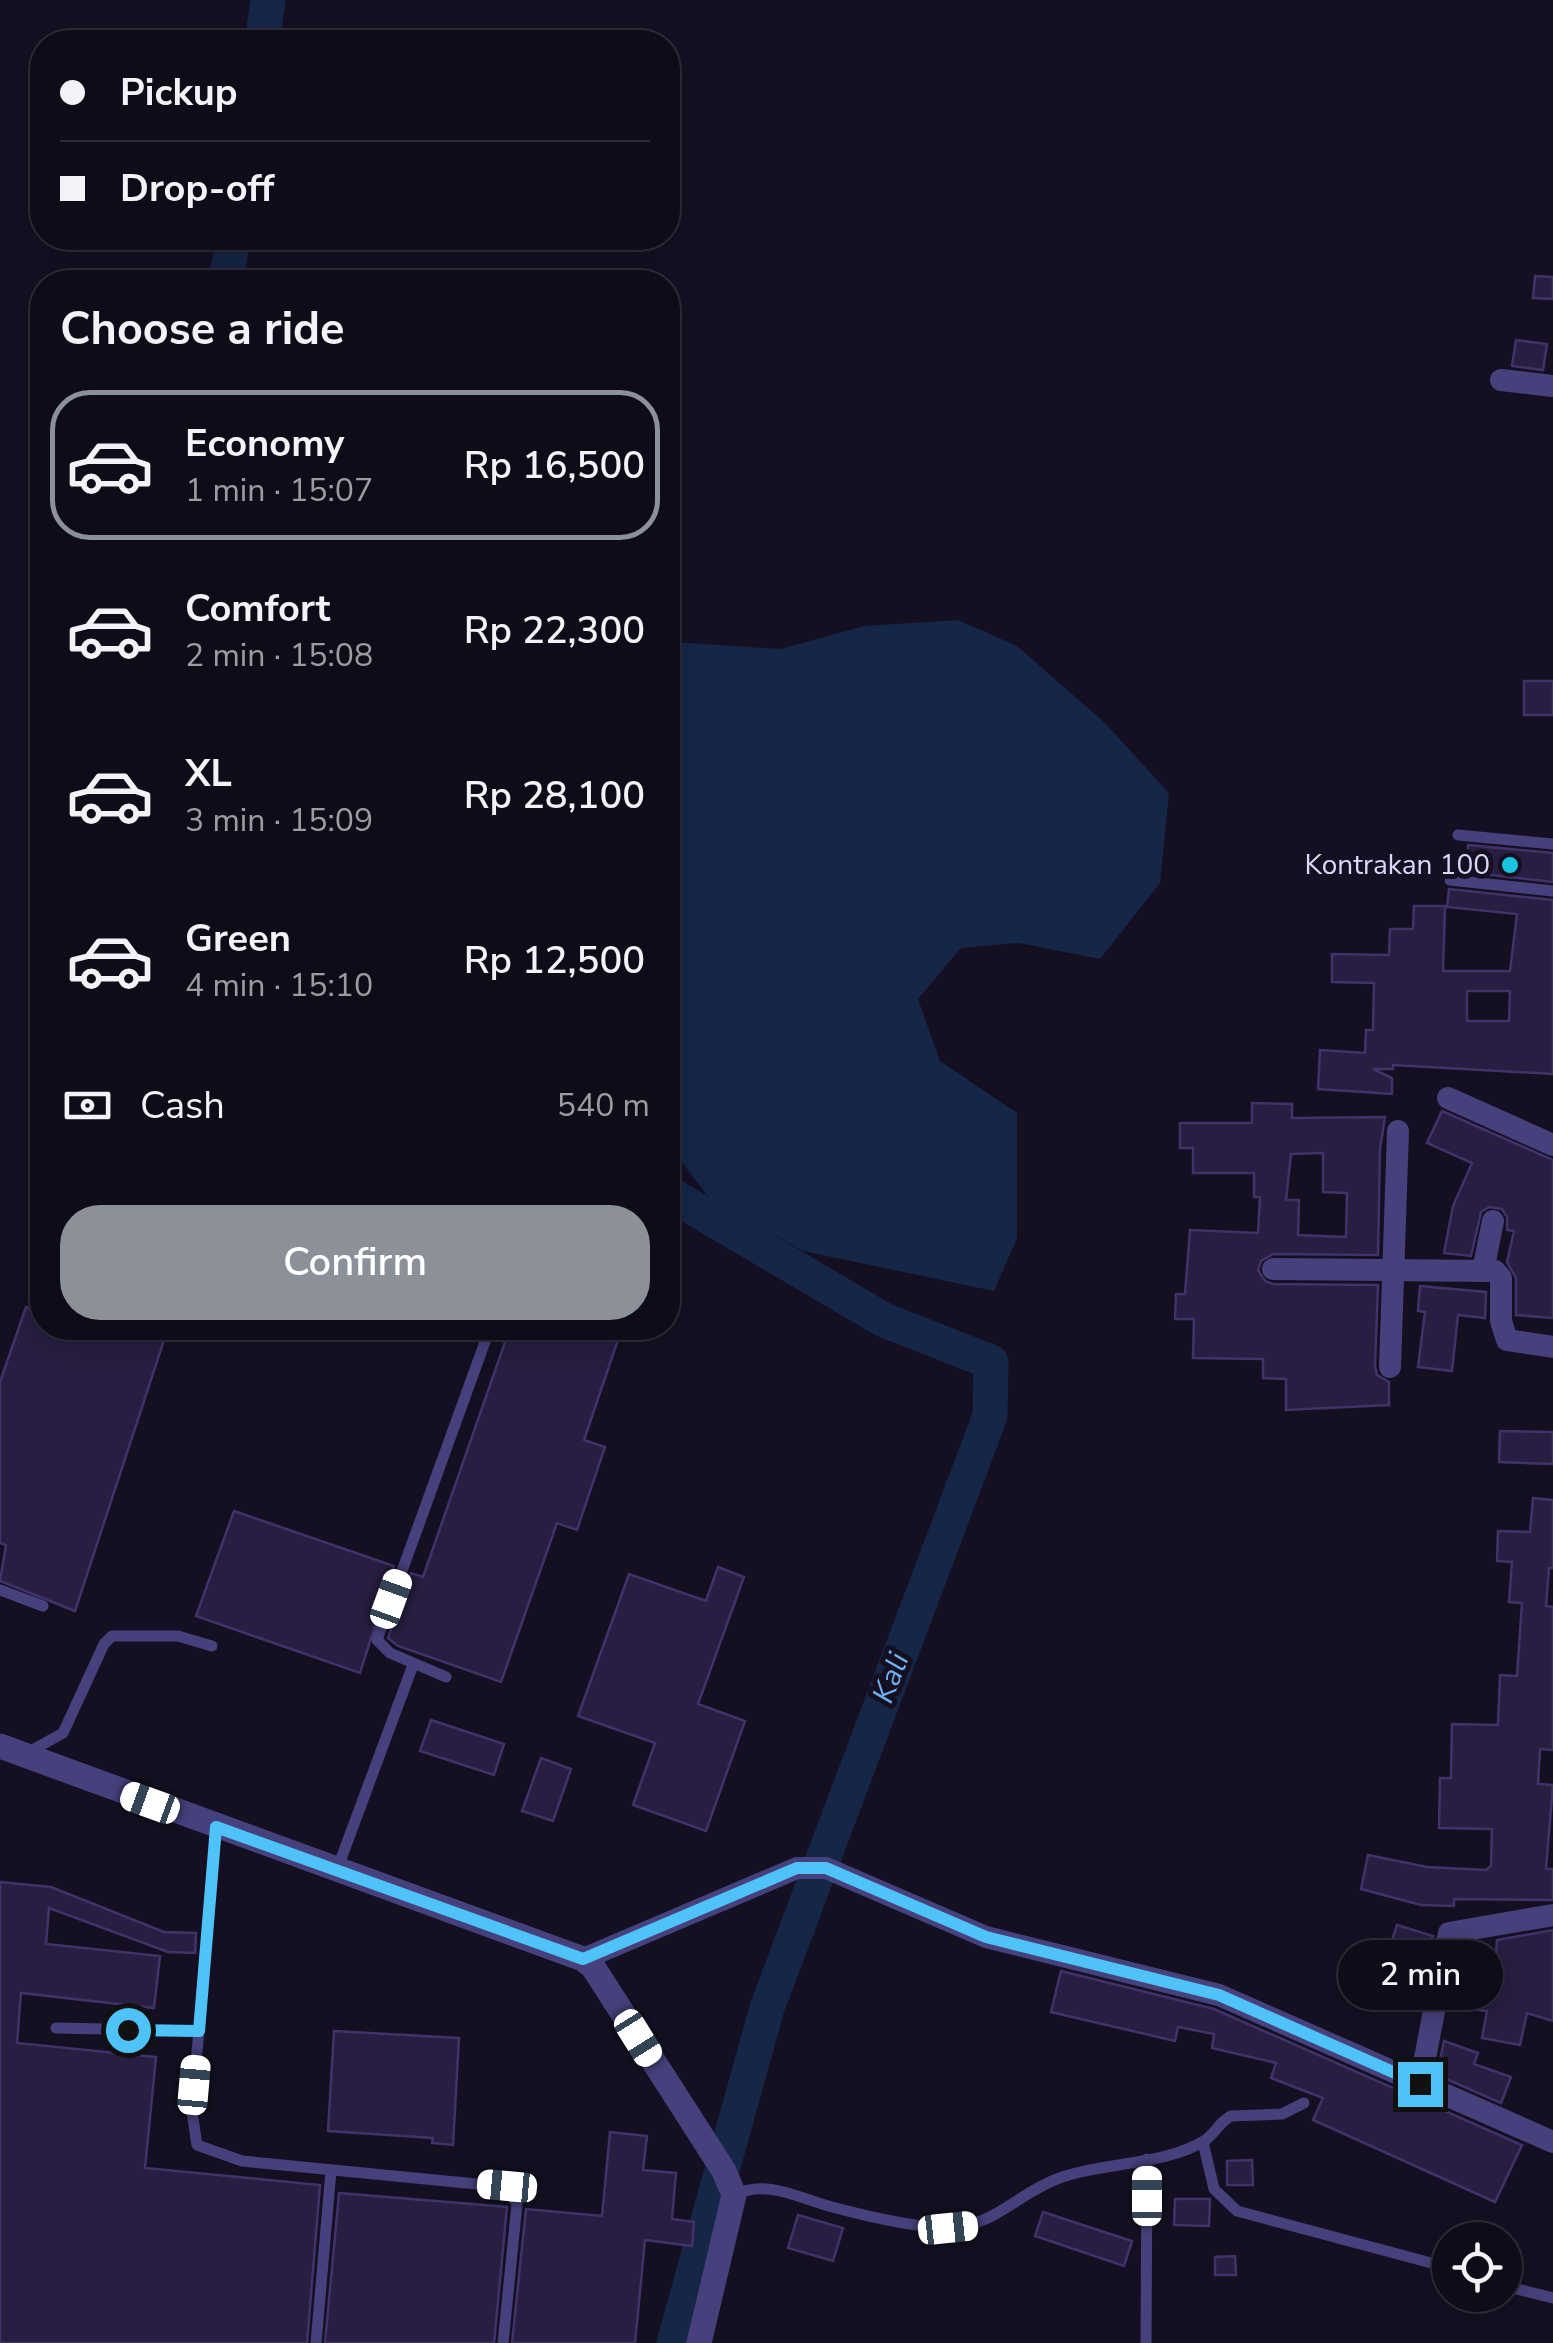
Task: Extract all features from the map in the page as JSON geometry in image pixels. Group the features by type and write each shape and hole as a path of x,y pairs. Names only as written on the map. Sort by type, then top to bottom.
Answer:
{"street":[{"path":"1501,380 1553,386"},
{"path":"1448,1098 1553,1145"},
{"path":"1390,1367 1398,1131"},
{"path":"1482,1271 1493,1221"},
{"path":"1273,1269 1495,1272 1501,1278 1501,1321 1508,1340 1553,1347"},
{"path":"10,1750 583,1959 600,1976 732,2189 699,2343"},
{"path":"583,1959 797,1868 826,1868 986,1937 1219,1995 1553,2142"},
{"path":"1420,2084 1449,1932 1553,1915"}],"lane":[{"path":"1458,835 1553,844"},
{"path":"1450,880 1553,891"},
{"path":"446,1677 413,1666 380,1647 378,1633 486,1340"},
{"path":"0,1590 43,1606"},
{"path":"10,1750 63,1733 104,1644 112,1636 178,1636 212,1646"},
{"path":"338,1867 413,1666"},
{"path":"216,1827 192,2112 197,2145 242,2161 507,2186 517,2204 503,2343"},
{"path":"56,2028 199,2031"},
{"path":"732,2189 778,2189 835,2208 948,2228 973,2225 998,2214 1022,2194 1062,2176 1147,2159 1203,2142 1231,2116 1282,2114 1304,2103"},
{"path":"1203,2142 1214,2190 1236,2211 1432,2263"},
{"path":"1146,2343 1147,2159"},
{"path":"316,2343 331,2171"},
{"path":"1522,2290 1553,2298"}],"water":[{"path":"958,620 1017,646 1104,722 1169,793 1160,883 1100,959 1019,943 961,948 918,999 940,1061 1017,1113 1017,1238 994,1291 803,1251 711,1200 680,1160 680,642 781,649 864,626"}],"building":[{"path":"1535,276 1553,277 1553,299 1533,298"},
{"path":"1516,340 1547,344 1543,370 1512,366"},
{"path":"1524,681 1553,681 1553,715 1524,715"},
{"name":"Kontrakan 100","path":"1468,845 1553,853 1553,882 1465,872"},
{"path":"1449,889 1553,900 1553,1074 1393,1065 1393,1069 1373,1069 1392,1078 1392,1094 1318,1089 1320,1050 1365,1053 1366,1030 1373,1030 1374,983 1332,982 1332,954 1389,955 1390,929 1413,929 1414,906 1445,906 1443,971 1510,971 1517,914 1447,907","holes":["1467,991 1510,991 1509,1021 1467,1021"]},
{"path":"1252,1103 1292,1104 1292,1118 1385,1117 1380,1149 1378,1255 1273,1254 1261,1261 1258,1270 1265,1281 1273,1284 1378,1285 1375,1366 1377,1375 1389,1382 1389,1405 1286,1410 1286,1379 1263,1378 1263,1359 1193,1358 1194,1319 1175,1319 1176,1294 1185,1294 1190,1230 1258,1233 1260,1197 1254,1197 1254,1173 1193,1173 1193,1148 1180,1148 1180,1123 1252,1123","holes":["1323,1153 1323,1192 1347,1193 1346,1237 1298,1235 1299,1200 1286,1200 1291,1154"]},
{"path":"1442,1111 1553,1160 1553,1318 1516,1315 1516,1278 1507,1262 1514,1231 1507,1230 1507,1217 1502,1209 1489,1207 1481,1212 1471,1256 1444,1253 1453,1206 1472,1163 1427,1143"},
{"path":"1420,1286 1486,1292 1485,1318 1458,1315 1452,1371 1418,1367 1425,1312 1418,1311"},
{"path":"26,1307 30,1308 30,1340 164,1340 75,1611 0,1581 6,1545 0,1543 0,1382"},
{"path":"506,1340 618,1340 584,1440 605,1447 577,1530 557,1523 501,1682 398,1646 388,1638 411,1573 423,1577"},
{"path":"1500,1431 1553,1432 1553,1464 1499,1462"},
{"path":"1533,1498 1553,1500 1553,1568 1549,1568 1546,1606 1553,1607 1553,1750 1540,1749 1538,1784 1553,1785 1546,1869 1553,1869 1553,1900 1454,1899 1454,1906 1421,1905 1361,1889 1368,1855 1427,1867 1486,1870 1491,1866 1492,1829 1439,1828 1440,1778 1451,1778 1452,1724 1498,1725 1500,1675 1517,1676 1522,1603 1509,1602 1512,1562 1497,1561 1498,1531 1530,1532"},
{"path":"234,1511 394,1566 360,1673 196,1616"},
{"path":"718,1567 744,1577 698,1704 745,1721 706,1831 633,1805 655,1743 578,1716 629,1574 706,1601"},
{"path":"431,1720 504,1744 494,1775 420,1751"},
{"path":"541,1758 571,1769 553,1821 522,1811"},
{"path":"0,1882 51,1887 164,1932 196,1933 195,1953 168,1952 49,1908 46,1944 160,1956 154,2008 21,1993 17,2043 156,2057 145,2168 320,2185 307,2343 0,2343"},
{"path":"1397,1925 1433,1936 1426,1960 1389,1949"},
{"path":"1553,1930 1553,2021 1527,2013 1520,2045 1482,2038 1487,2011 1450,2007 1465,1945 1496,1954 1497,1940"},
{"path":"1061,1971 1214,2009 1522,2145 1495,2202 1313,2120 1323,2098 1271,2078 1276,2063 1212,2048 1214,2034 1178,2027 1175,2041 1051,2012"},
{"path":"334,2031 459,2038 453,2145 432,2143 433,2138 328,2131"},
{"path":"1444,2041 1478,2053 1474,2064 1511,2077 1501,2103 1437,2075"},
{"path":"610,2132 647,2136 643,2170 676,2173 672,2219 694,2222 692,2246 645,2240 635,2343 512,2343 526,2209 602,2216"},
{"path":"1252,2160 1253,2185 1227,2185 1227,2161"},
{"path":"339,2193 507,2207 494,2343 325,2343"},
{"path":"1175,2199 1210,2199 1209,2226 1174,2225"},
{"path":"1043,2212 1132,2241 1124,2266 1035,2236"},
{"path":"798,2215 843,2228 833,2261 788,2248"},
{"path":"1235,2256 1236,2275 1215,2275 1215,2257"}],"waterway":[{"name":"Kali","path":"264,30 268,0"},
{"name":"Kali","path":"228,270 231,250"},
{"name":"Kali","path":"674,2343 767,2008 990,1416 991,1362 884,1320 680,1200"}],"place":[{"name":"Kontrakan 100","path":"1510,865"}],"route":[{"path":"128,2030 199,2031 216,1827 338,1867 583,1959 797,1868 826,1868 914,1903 970,1932 1219,1995 1420,2084"}]}
